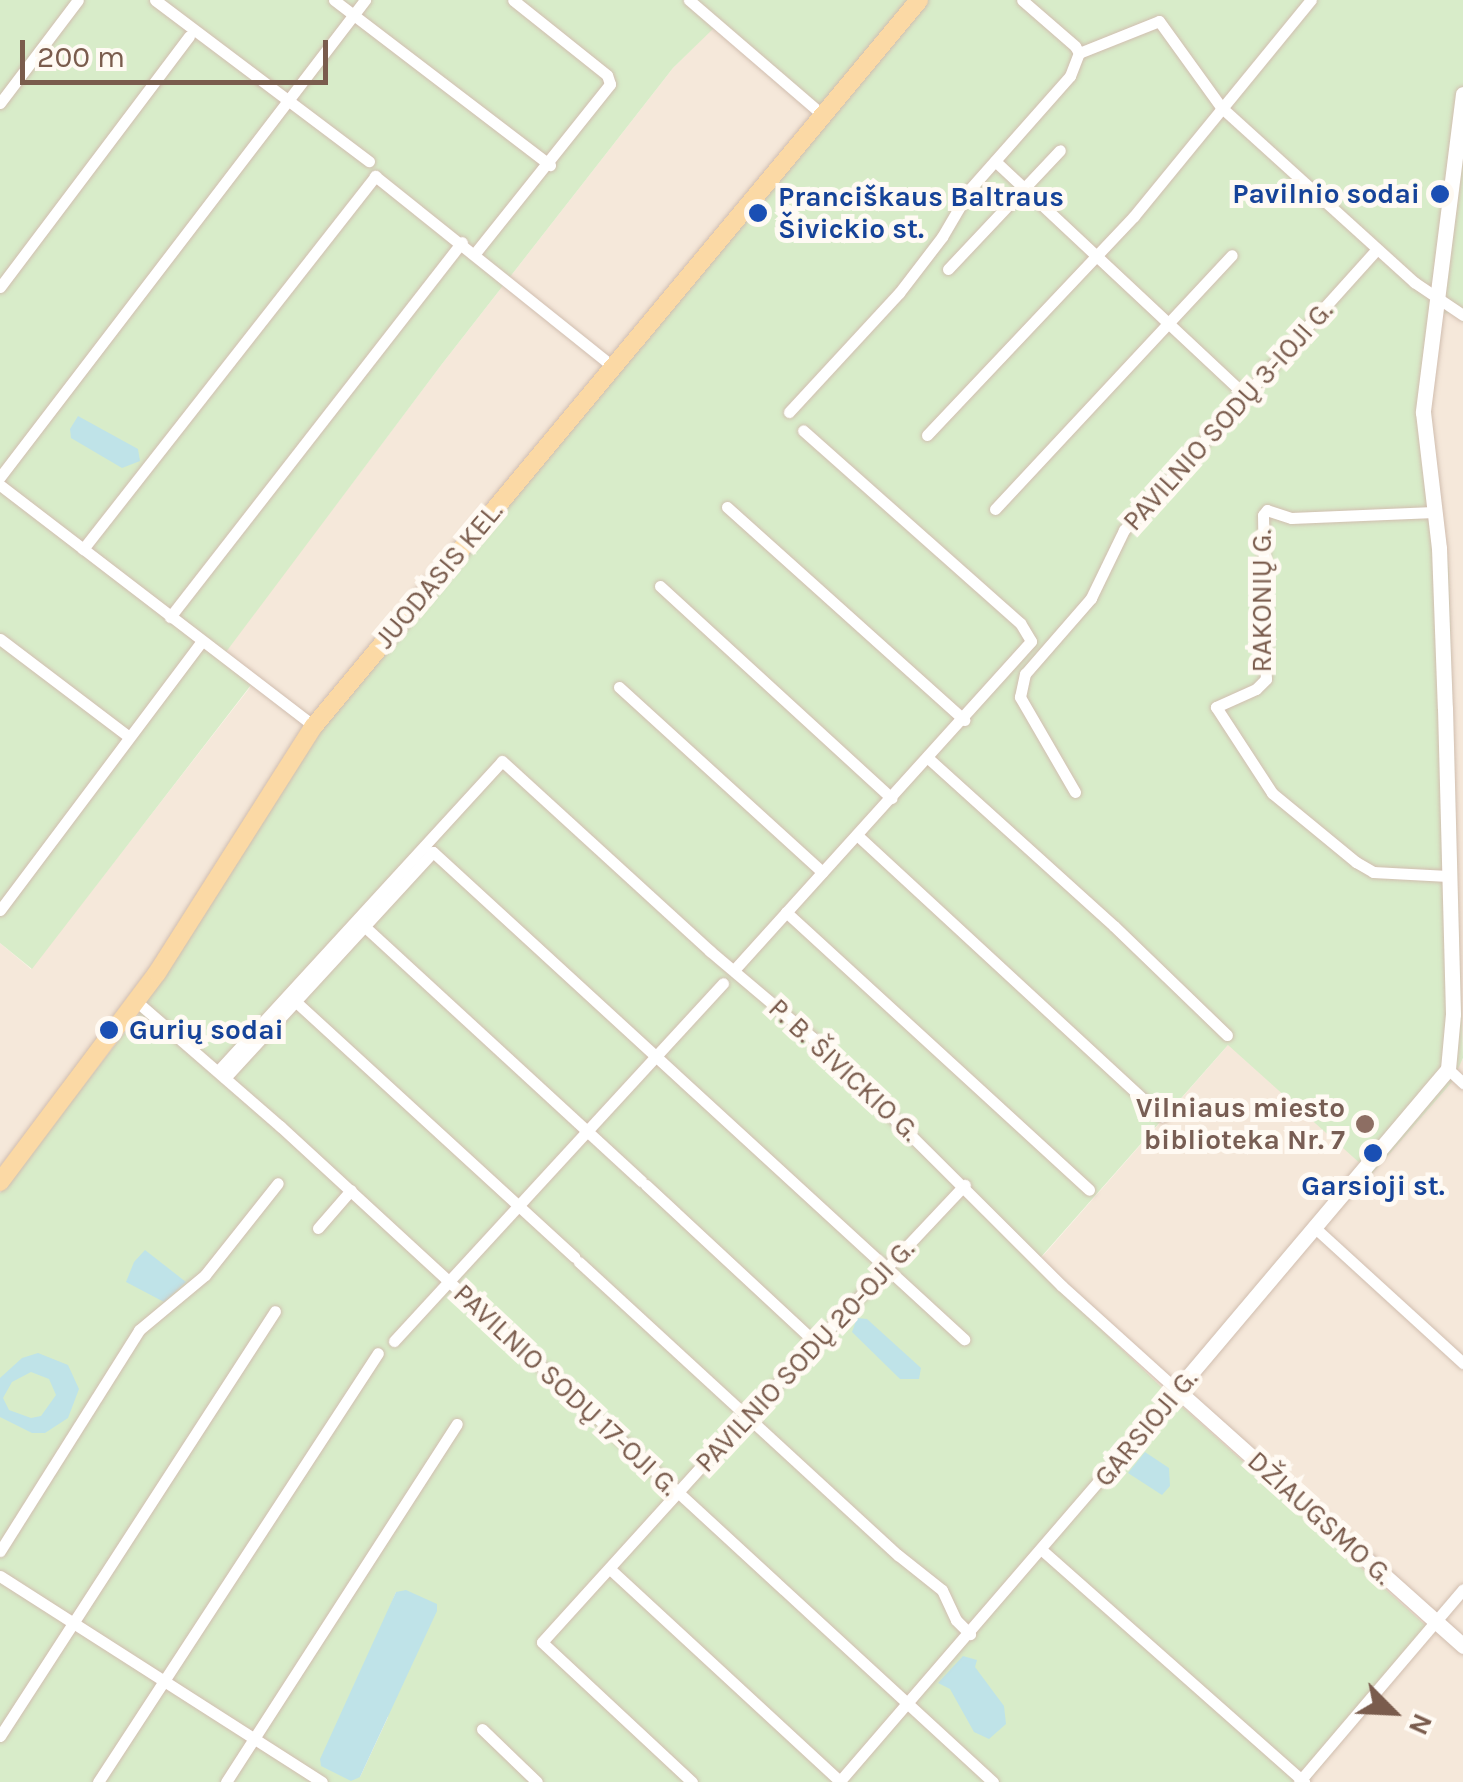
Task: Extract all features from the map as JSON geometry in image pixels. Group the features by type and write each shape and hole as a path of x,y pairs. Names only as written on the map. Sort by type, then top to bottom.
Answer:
{"main road":[{"name":"JUODASIS KEL.","path":"0,1182 136,1001 314,726 919,0"}],"street":[{"path":"0,103 78,0"},
{"path":"155,0 368,162"},
{"path":"334,0 550,165"},
{"path":"0,477 365,0"},
{"path":"476,252 609,88 609,79 513,0"},
{"path":"689,0 824,116"},
{"path":"1022,0 1068,38 1079,53"},
{"path":"927,436 1098,255 1312,0"},
{"path":"789,412 898,293 995,161 1070,76 1079,53 1160,21 1221,107 1377,249 1434,297 1463,315"},
{"path":"0,287 189,36"},
{"path":"1463,94 1434,297 1423,412 1434,512 1448,876 1453,1014 1448,1069 1463,1082"},
{"path":"948,268 1060,150"},
{"path":"995,161 1245,395"},
{"path":"82,549 375,176 476,252 615,368"},
{"path":"170,618 462,242"},
{"name":"PAVILNIO SODŲ 3-IOJI G.","path":"1075,792 1020,697 1020,685 1035,661 1091,598 1124,530 1377,249"},
{"path":"995,510 1232,255"},
{"path":"734,970 964,720 1031,641 1020,622 803,430"},
{"path":"0,486 314,726"},
{"path":"727,507 964,720"},
{"name":"RAKONIŲ G.","path":"1434,512 1291,518 1267,510 1262,515 1266,678 1256,689 1216,707 1272,793 1356,862 1373,872 1448,876"},
{"path":"660,586 891,798"},
{"path":"0,639 129,737"},
{"path":"0,910 202,641"},
{"path":"619,687 822,872"},
{"path":"928,758 1226,1035"},
{"name":"P. B. ŠIVICKIO G.","path":"221,1074 502,761 813,1038 965,1185 1062,1286 1178,1390"},
{"path":"857,835 1162,1116"},
{"path":"221,1074 434,852 964,1339"},
{"path":"786,912 1089,1190"},
{"path":"364,926 815,1342"},
{"path":"394,1341 724,983"},
{"name":"PAVILNIO SODŲ 17-OJI G.","path":"136,1001 351,1190 993,1782"},
{"path":"295,1001 746,1416 942,1590 956,1620 970,1634"},
{"name":"GARSIOJI G.","path":"840,1782 1043,1550 1448,1069"},
{"path":"0,1551 139,1330 205,1275 278,1183"},
{"name":"PAVILNIO SODŲ 20-OJI G.","path":"692,1782 542,1642 746,1416 965,1185"},
{"path":"318,1228 351,1190"},
{"path":"1314,1227 1463,1363"},
{"path":"0,1736 275,1312"},
{"path":"98,1782 378,1354"},
{"name":"DŽIAUGSMO G.","path":"1178,1390 1463,1646"},
{"path":"226,1782 457,1424"},
{"path":"1043,1550 1302,1781 1463,1590"},
{"path":"610,1569 840,1782"},
{"path":"0,1576 252,1742 322,1782"},
{"path":"482,1729 537,1782"}],"shaded area":[{"path":"714,27 817,115 284,756 153,966 0,1172 0,943 31,969 251,686 219,660 442,364 673,68"},
{"path":"1453,313 1463,322 1463,1059 1449,569 1431,410 1440,314"},
{"path":"1229,1044 1372,1173 1463,1059 1463,1782 1308,1782 1178,1403 1034,1266"}],"green space":[{"path":"0,0 911,0 817,115 715,27 673,68 442,364 220,660 251,685 32,969 0,943"},
{"path":"926,0 1463,0 1463,322 1453,313 1440,314 1431,410 1449,569 1463,1058 1452,1082 1372,1174 1228,1045 1034,1265 1178,1403 1433,1632 1308,1782 0,1782 0,1193 137,1017 298,756","holes":["396,1592 388,1717 360,1777 376,1641"]}],"water":[{"path":"78,416 138,449 140,461 122,468 71,438 70,429"},
{"path":"145,1250 186,1282 164,1302 126,1282 134,1262"},
{"path":"857,1318 867,1319 921,1368 919,1379 900,1379 852,1332"},
{"path":"38,1353 68,1365 79,1389 68,1418 45,1433 32,1433 0,1417 0,1378 22,1358","holes":["31,1372 49,1379 56,1395 41,1416 31,1418 9,1410 3,1398 12,1382"]},
{"path":"1145,1452 1169,1468 1170,1486 1162,1495 1128,1473"},
{"path":"406,1590 437,1604 437,1611 360,1777 351,1781 321,1766 320,1759 396,1592"},
{"path":"963,1656 977,1660 975,1667 1004,1706 1006,1724 989,1739 974,1732 950,1689 938,1683"}],"place":[{"name":"Pavilnio sodai","path":"1440,194"},
{"name":"Pranciškaus Baltraus Šivickio st.","path":"758,213"},
{"name":"Gurių sodai","path":"109,1030"},
{"name":"Vilniaus miesto biblioteka Nr. 7","path":"1365,1124"},
{"name":"Garsioji st.","path":"1373,1153"}]}
